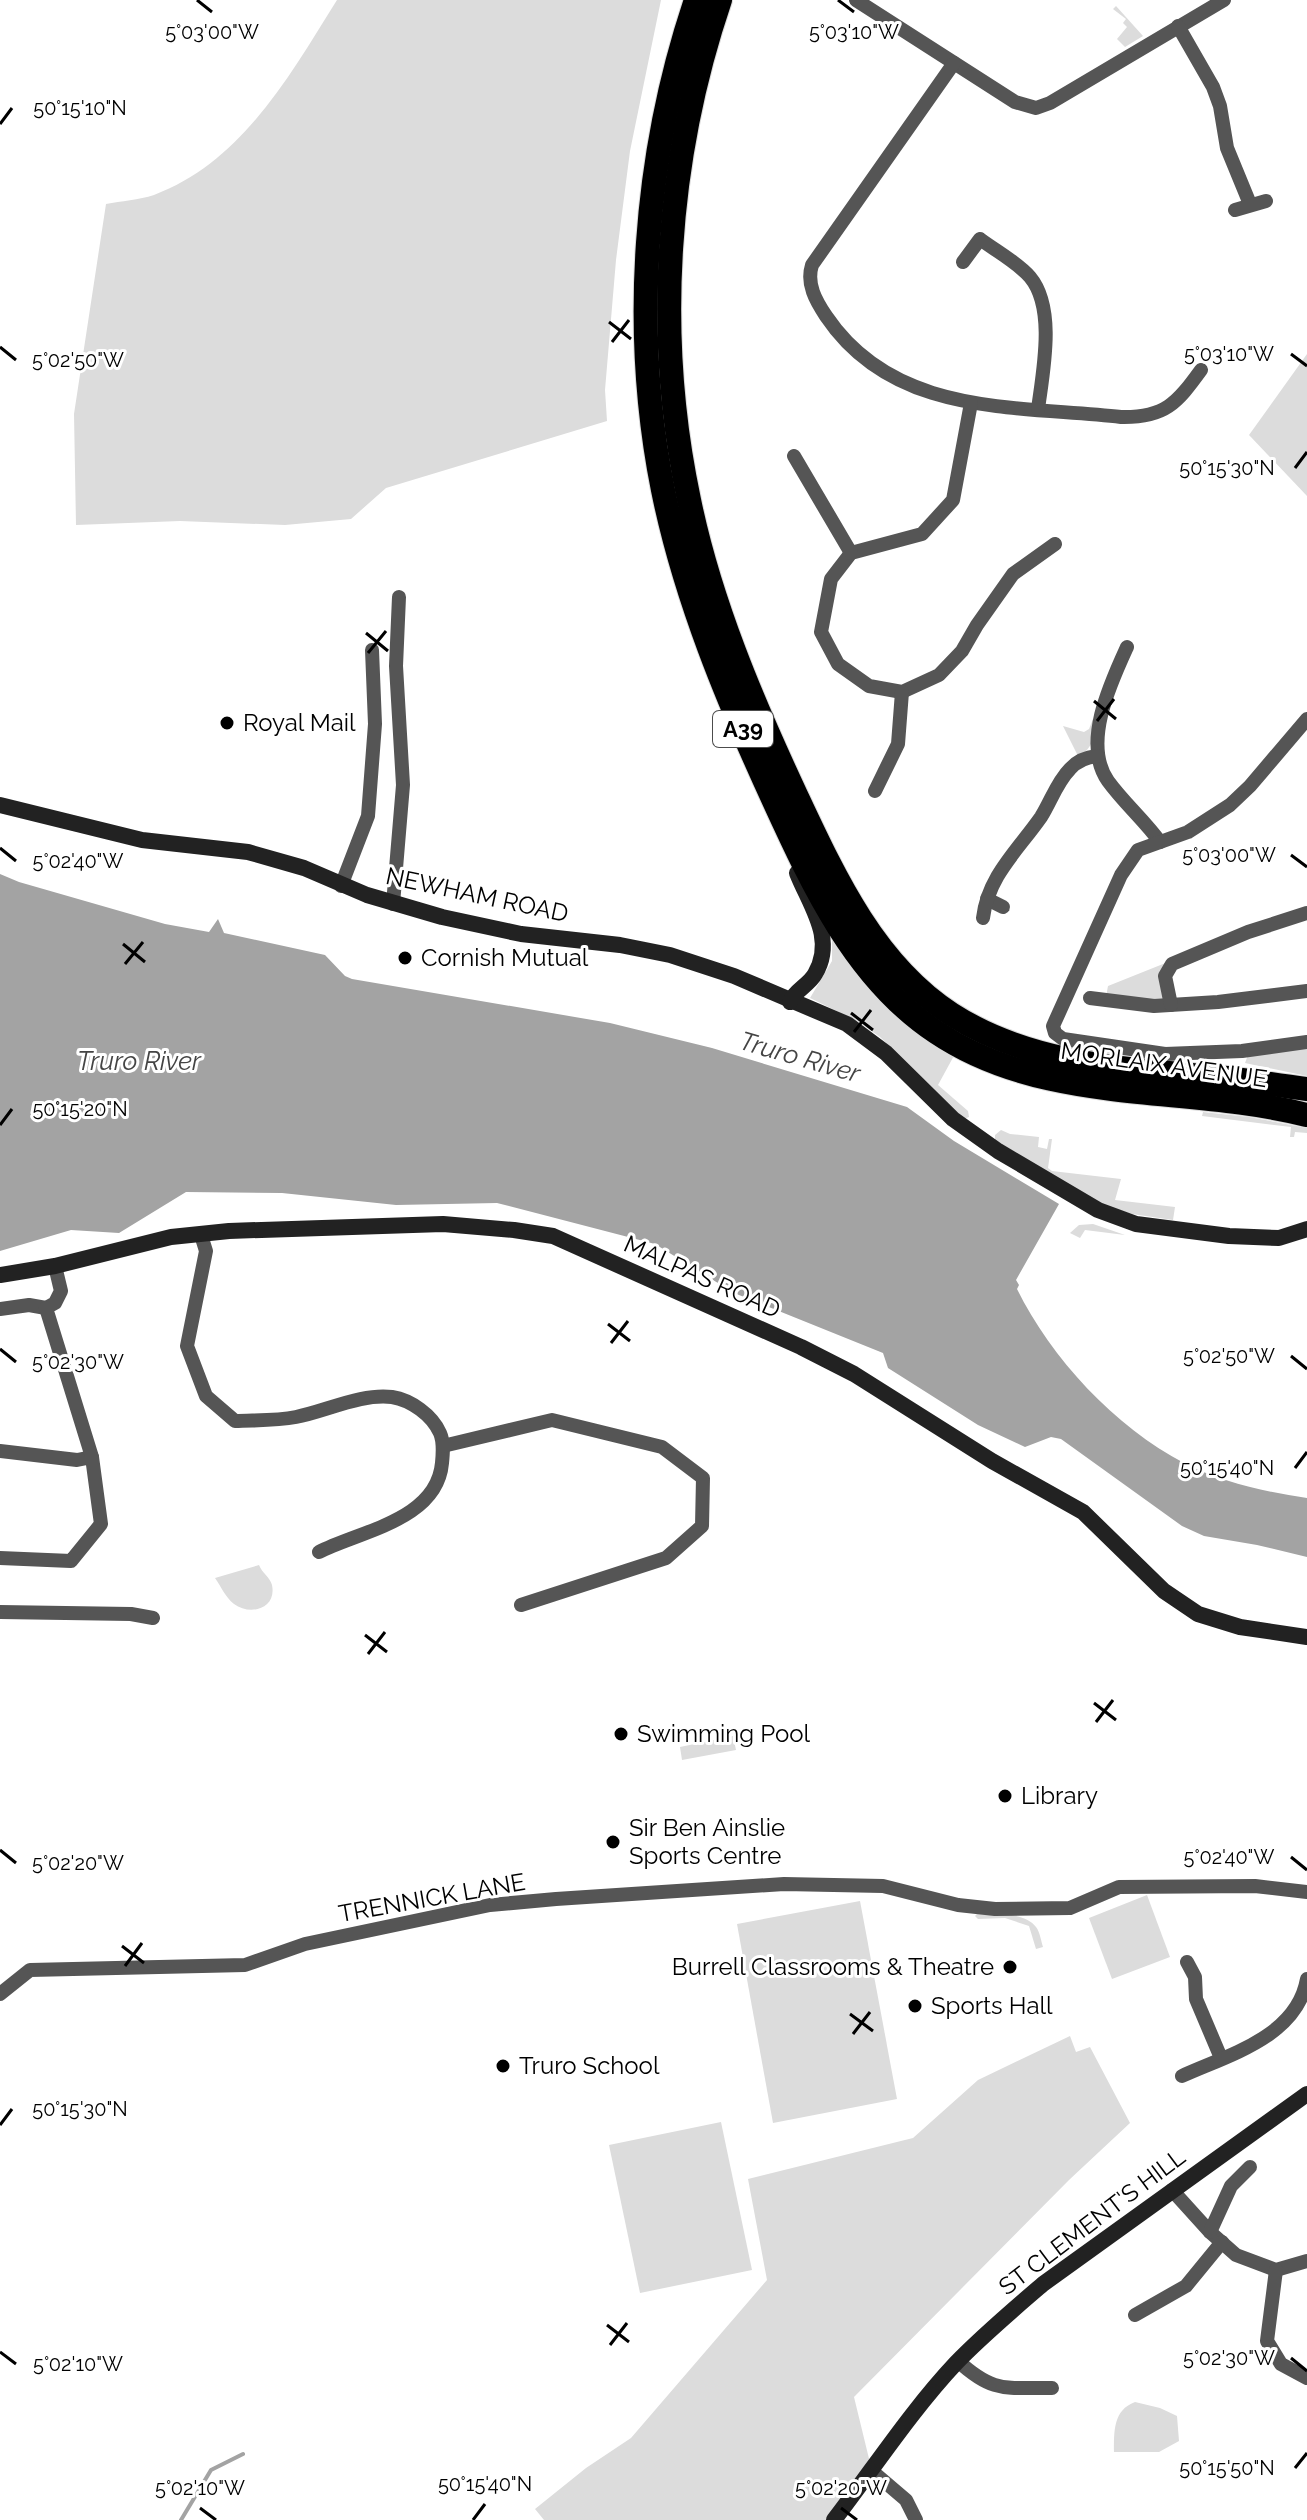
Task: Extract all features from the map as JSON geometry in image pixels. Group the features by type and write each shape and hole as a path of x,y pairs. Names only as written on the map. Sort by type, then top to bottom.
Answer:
{"highway":[{"name":"MORLAIX AVENUE","path":"696,0 671,90 655,180 647,276 649,377 664,491 686,580 715,662 813,883 859,956 906,1009 957,1045 1001,1064 1092,1088 1263,1106 1307,1115"},
{"name":"MORLAIX AVENUE","path":"720,0 691,107 673,225 669,310 677,430 697,534 727,631 789,781 834,875 857,914 901,972 951,1014 992,1036 1059,1058 1106,1066 1307,1089"}],"street":[{"path":"856,0 1015,102 1036,108 1050,103 1224,0"},
{"path":"1178,26 1213,87 1220,106 1227,148 1250,204"},
{"path":"954,63 819,253 810,271 810,282 831,323 867,359 914,388 971,403 1145,417 1177,401 1201,370"},
{"path":"1235,210 1266,201"},
{"path":"963,262 980,239 1025,272 1041,294 1045,328 1038,409"},
{"path":"971,403 953,500 922,534 851,553 831,579 821,632 838,664 869,686 902,692 939,675 962,651 1013,574 1055,544"},
{"path":"794,456 851,553"},
{"path":"393,904 403,785 396,666 399,597"},
{"path":"1127,647 1100,722 1097,756 1108,782 1160,842"},
{"path":"341,886 368,816 375,724 372,650"},
{"path":"875,791 898,744 902,692"},
{"path":"1307,719 1238,798 1199,827 1138,850 1129,860 1054,1022 1055,1033 1063,1039 1165,1054 1242,1051 1307,1042"},
{"path":"983,918 987,899 1009,855 1042,814 1067,772 1082,760 1097,756"},
{"name":"NEWHAM ROAD","path":"0,805 142,840 248,852 304,868 341,886 393,904 521,934 620,945 670,955 734,976 790,1002 828,1015 861,1033 953,1119 987,1144 1081,1201 1116,1217 1158,1228 1258,1239 1279,1238 1307,1229"},
{"path":"781,816 797,875 822,930 824,945 818,970 790,1002"},
{"path":"987,899 1003,907"},
{"path":"1171,1005 1165,976 1170,966 1248,932 1307,913"},
{"path":"1090,998 1145,1006 1218,1002 1307,991"},
{"name":"MALPAS ROAD","path":"0,1275 55,1266 171,1237 229,1231 443,1224 553,1236 854,1374 992,1461 1083,1512 1164,1591 1198,1614 1240,1627 1307,1637"},
{"path":"201,1235 206,1251 187,1346 206,1396 235,1421 293,1418 376,1397 393,1397 409,1402 431,1420 440,1433 443,1446 441,1472 435,1487 416,1508 397,1520 319,1552"},
{"path":"0,1309 29,1305 46,1308 55,1303 61,1291 55,1266"},
{"path":"0,1558 71,1561 101,1524 92,1457 46,1308"},
{"path":"443,1446 552,1420 662,1447 703,1478 702,1526 666,1558 521,1605"},
{"path":"0,1451 77,1460 92,1457"},
{"path":"0,1612 131,1614 153,1618"},
{"name":"TRENNICK LANE","path":"0,1994 30,1970 245,1965 320,1941 490,1905 556,1899 784,1884 858,1885 894,1887 976,1908 1070,1908 1119,1887 1255,1886 1307,1892"},
{"path":"1185,1969 1195,1977 1196,1999 1221,2058"},
{"path":"1182,2076 1260,2041 1281,2025 1296,2006 1307,1983"},
{"name":"ST CLEMENT'S HILL","path":"834,2520 958,2361 1043,2284 1307,2094"},
{"path":"1135,2315 1186,2286 1216,2237 1231,2186 1250,2167"},
{"path":"1172,2190 1236,2255 1276,2270 1307,2261"},
{"path":"1276,2270 1267,2341 1281,2364 1307,2378"},
{"path":"958,2361 978,2379 993,2386 1052,2388"},
{"path":"872,2471 906,2500 916,2520"}],"shaded area":[{"path":"337,0 661,0 630,151 616,260 605,390 607,421 386,488 351,519 285,525 180,521 76,525 74,414 106,204 154,195 185,180 238,139 282,86"},
{"path":"1116,6 1143,36 1125,47 1117,39 1127,27 1123,23 1126,19 1113,9"},
{"path":"1307,354 1307,496 1249,435"},
{"path":"1093,719 1092,741 1088,749 1078,756 1063,726 1084,732 1089,729"},
{"path":"832,931 956,1052 938,1085 968,1111 969,1117 964,1119 880,1037 857,1021 810,998 832,961"},
{"path":"1168,962 1165,998 1162,1001 1106,997 1108,986"},
{"path":"1307,1046 1307,1076 1245,1063 1248,1055"},
{"path":"1203,1112 1307,1128 1307,1133 1295,1132 1294,1137 1290,1137 1291,1127 1202,1116"},
{"path":"1001,1130 1039,1137 1038,1147 1047,1149 1049,1139 1052,1139 1048,1168 1052,1171 1121,1179 1115,1200 1175,1207 1173,1220 1132,1214 1101,1204 995,1140 995,1135"},
{"path":"1093,1224 1125,1235 1085,1230 1080,1238 1070,1233 1079,1225"},
{"path":"259,1565 272,1585 270,1600 254,1610 240,1608 228,1598 215,1578"},
{"path":"733,1736 736,1750 682,1760 680,1747"},
{"path":"1147,1895 1170,1957 1112,1979 1089,1918"},
{"path":"860,1901 897,2099 773,2123 737,1924"},
{"path":"978,1913 1009,1915 1031,1922 1043,1947 1036,1949 1029,1926 1005,1918 978,1919 975,1916"},
{"path":"1070,2036 1076,2052 1090,2047 1130,2123 1069,2180 854,2397 872,2471 834,2520 544,2520 535,2509 586,2468 631,2438 767,2280 748,2179 913,2138 978,2080"},
{"path":"721,2122 752,2270 640,2293 609,2145"},
{"path":"1135,2402 1177,2416 1179,2441 1159,2452 1114,2452 1119,2416 1122,2410"}],"water":[{"name":"Truro River","path":"0,874 165,924 209,932 218,919 224,933 325,955 345,976 352,979 610,1023 712,1048 907,1107 954,1141 1059,1204 1016,1280 1019,1285 1017,1289 1048,1340 1087,1388 1134,1430 1184,1463 1244,1485 1307,1498 1307,1557 1204,1536 1182,1526 1061,1439 1051,1437 1025,1447 978,1425 888,1368 883,1353 734,1293 655,1244 497,1203 396,1205 282,1193 186,1192 119,1233 71,1230 0,1251"}],"waterway":[{"path":"181,2520 211,2470 243,2454"}],"place":[{"name":"Royal Mail","path":"227,723"},
{"name":"Cornish Mutual","path":"405,958"},
{"name":"Swimming Pool","path":"621,1734"},
{"name":"Library","path":"1005,1796"},
{"name":"Sir Ben Ainslie Sports Centre","path":"613,1842"},
{"name":"Burrell Classrooms & Theatre","path":"1010,1967"},
{"name":"Sports Hall","path":"915,2006"},
{"name":"Truro School","path":"503,2066"}]}
